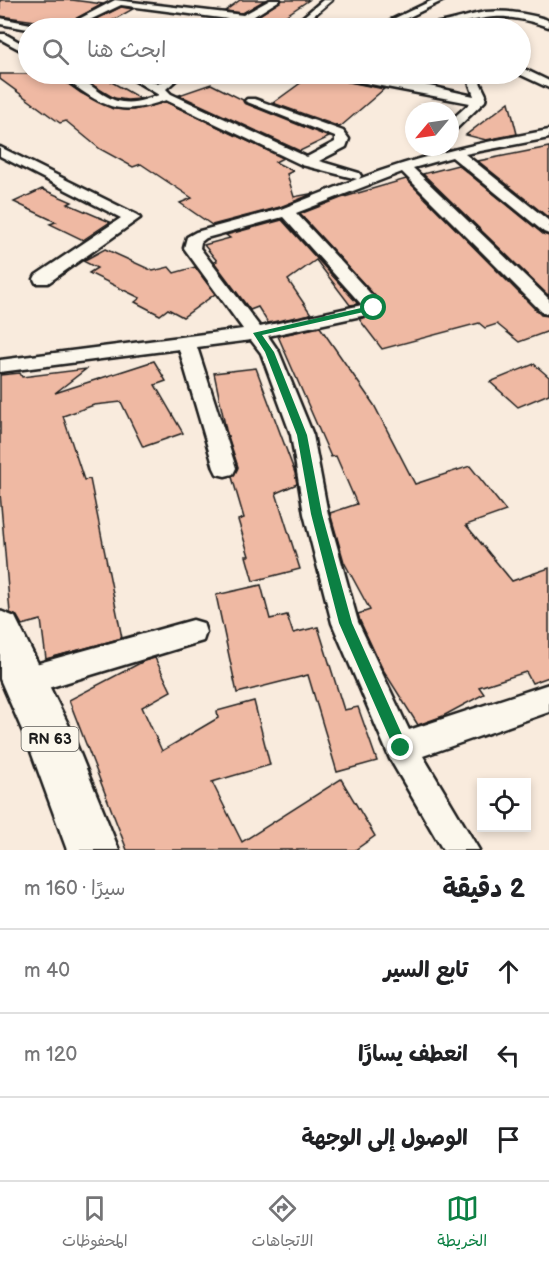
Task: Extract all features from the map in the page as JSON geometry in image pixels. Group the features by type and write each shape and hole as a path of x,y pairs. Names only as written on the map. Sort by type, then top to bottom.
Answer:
{"main road":[{"name":"RN 63","path":"0,632 25,681 51,741 93,850"}],"street":[{"path":"87,18 121,1 244,18 276,0"},
{"path":"310,18 328,0"},
{"path":"400,18 440,0"},
{"path":"476,18 504,14 526,16 549,24"},
{"path":"0,21 18,24"},
{"path":"2,36 18,45"},
{"path":"531,76 549,86"},
{"path":"81,84 121,106 140,104 163,93 170,84"},
{"path":"147,84 307,162 354,176"},
{"path":"397,84 479,101"},
{"path":"459,120 479,101 480,95 475,84"},
{"path":"250,101 339,134 343,139 341,144 307,162"},
{"path":"459,151 549,134"},
{"path":"0,151 132,218 42,279"},
{"path":"244,222 405,153"},
{"path":"440,156 404,166 286,212 201,235 194,240 192,248 270,352 302,435 316,514 345,623 401,748 462,850"},
{"path":"459,156 549,229"},
{"path":"404,166 549,309"},
{"path":"0,366 257,333 374,308 286,212"},
{"path":"187,343 225,468"},
{"path":"25,681 192,632"},
{"path":"401,748 549,698"}],"building":[{"path":"0,0 72,0 103,4 77,18 18,19 0,16"},
{"path":"240,0 265,0 243,13 225,11"},
{"path":"282,0 309,0 282,18 255,18"},
{"path":"121,7 133,9 117,18 99,18"},
{"path":"0,74 18,74 18,84 68,84 113,109 133,110 166,102 283,158 275,162 293,171 287,174 294,197 315,193 280,207 212,225 180,203 192,198 141,164 133,167 100,149 66,121 60,123 0,79"},
{"path":"91,84 115,84 141,99 114,98"},
{"path":"211,84 243,100 244,103 329,137 300,151 179,95"},
{"path":"299,84 359,84 384,89 340,127 273,103"},
{"path":"509,102 517,134 486,140 466,135"},
{"path":"549,147 549,218 478,161"},
{"path":"458,165 543,234 549,236 549,296 423,174"},
{"path":"406,179 541,315 549,316 549,331 519,342 497,324 485,328 479,323 382,349 359,319 380,314 385,307 300,214 341,198"},
{"path":"42,189 72,202 68,204 110,222 83,240 50,224 56,222 14,202"},
{"path":"282,220 358,304 350,305 316,260 288,280 311,314 268,323 258,307 250,310 204,245 230,238 226,235"},
{"path":"105,249 153,271 169,267 174,273 195,267 215,294 183,317 168,309 160,315 135,302 140,298 89,273 97,268 83,261"},
{"path":"320,327 374,405 415,484 470,466 506,511 466,525 512,581 549,568 549,677 532,683 526,672 479,687 484,694 443,716 418,725 382,668 360,621 358,614 370,610 344,562 330,513 357,504 336,456 331,457 278,336"},
{"path":"154,361 166,381 155,385 183,433 143,447 121,402 94,405 63,416 84,480 90,479 122,638 46,659 41,620 22,625 17,616 10,613 0,493 0,375 20,373 22,377 86,369 55,393"},
{"path":"534,364 549,377 549,394 518,407 490,382"},
{"path":"256,368 295,473 297,484 276,493 300,569 253,581 246,556 249,556 238,520 244,518 232,477 238,467 226,430 214,373"},
{"path":"261,585 270,619 287,615 293,633 318,627 344,710 358,707 377,761 337,772 308,675 237,693 216,595"},
{"path":"155,658 171,691 142,707 162,751 218,718 217,711 254,701 270,765 212,782 242,842 341,779 375,836 355,850 127,850 69,700 144,661"}],"route":[{"path":"374,308 257,333 270,352 302,435 316,514 345,623 401,748"}]}
